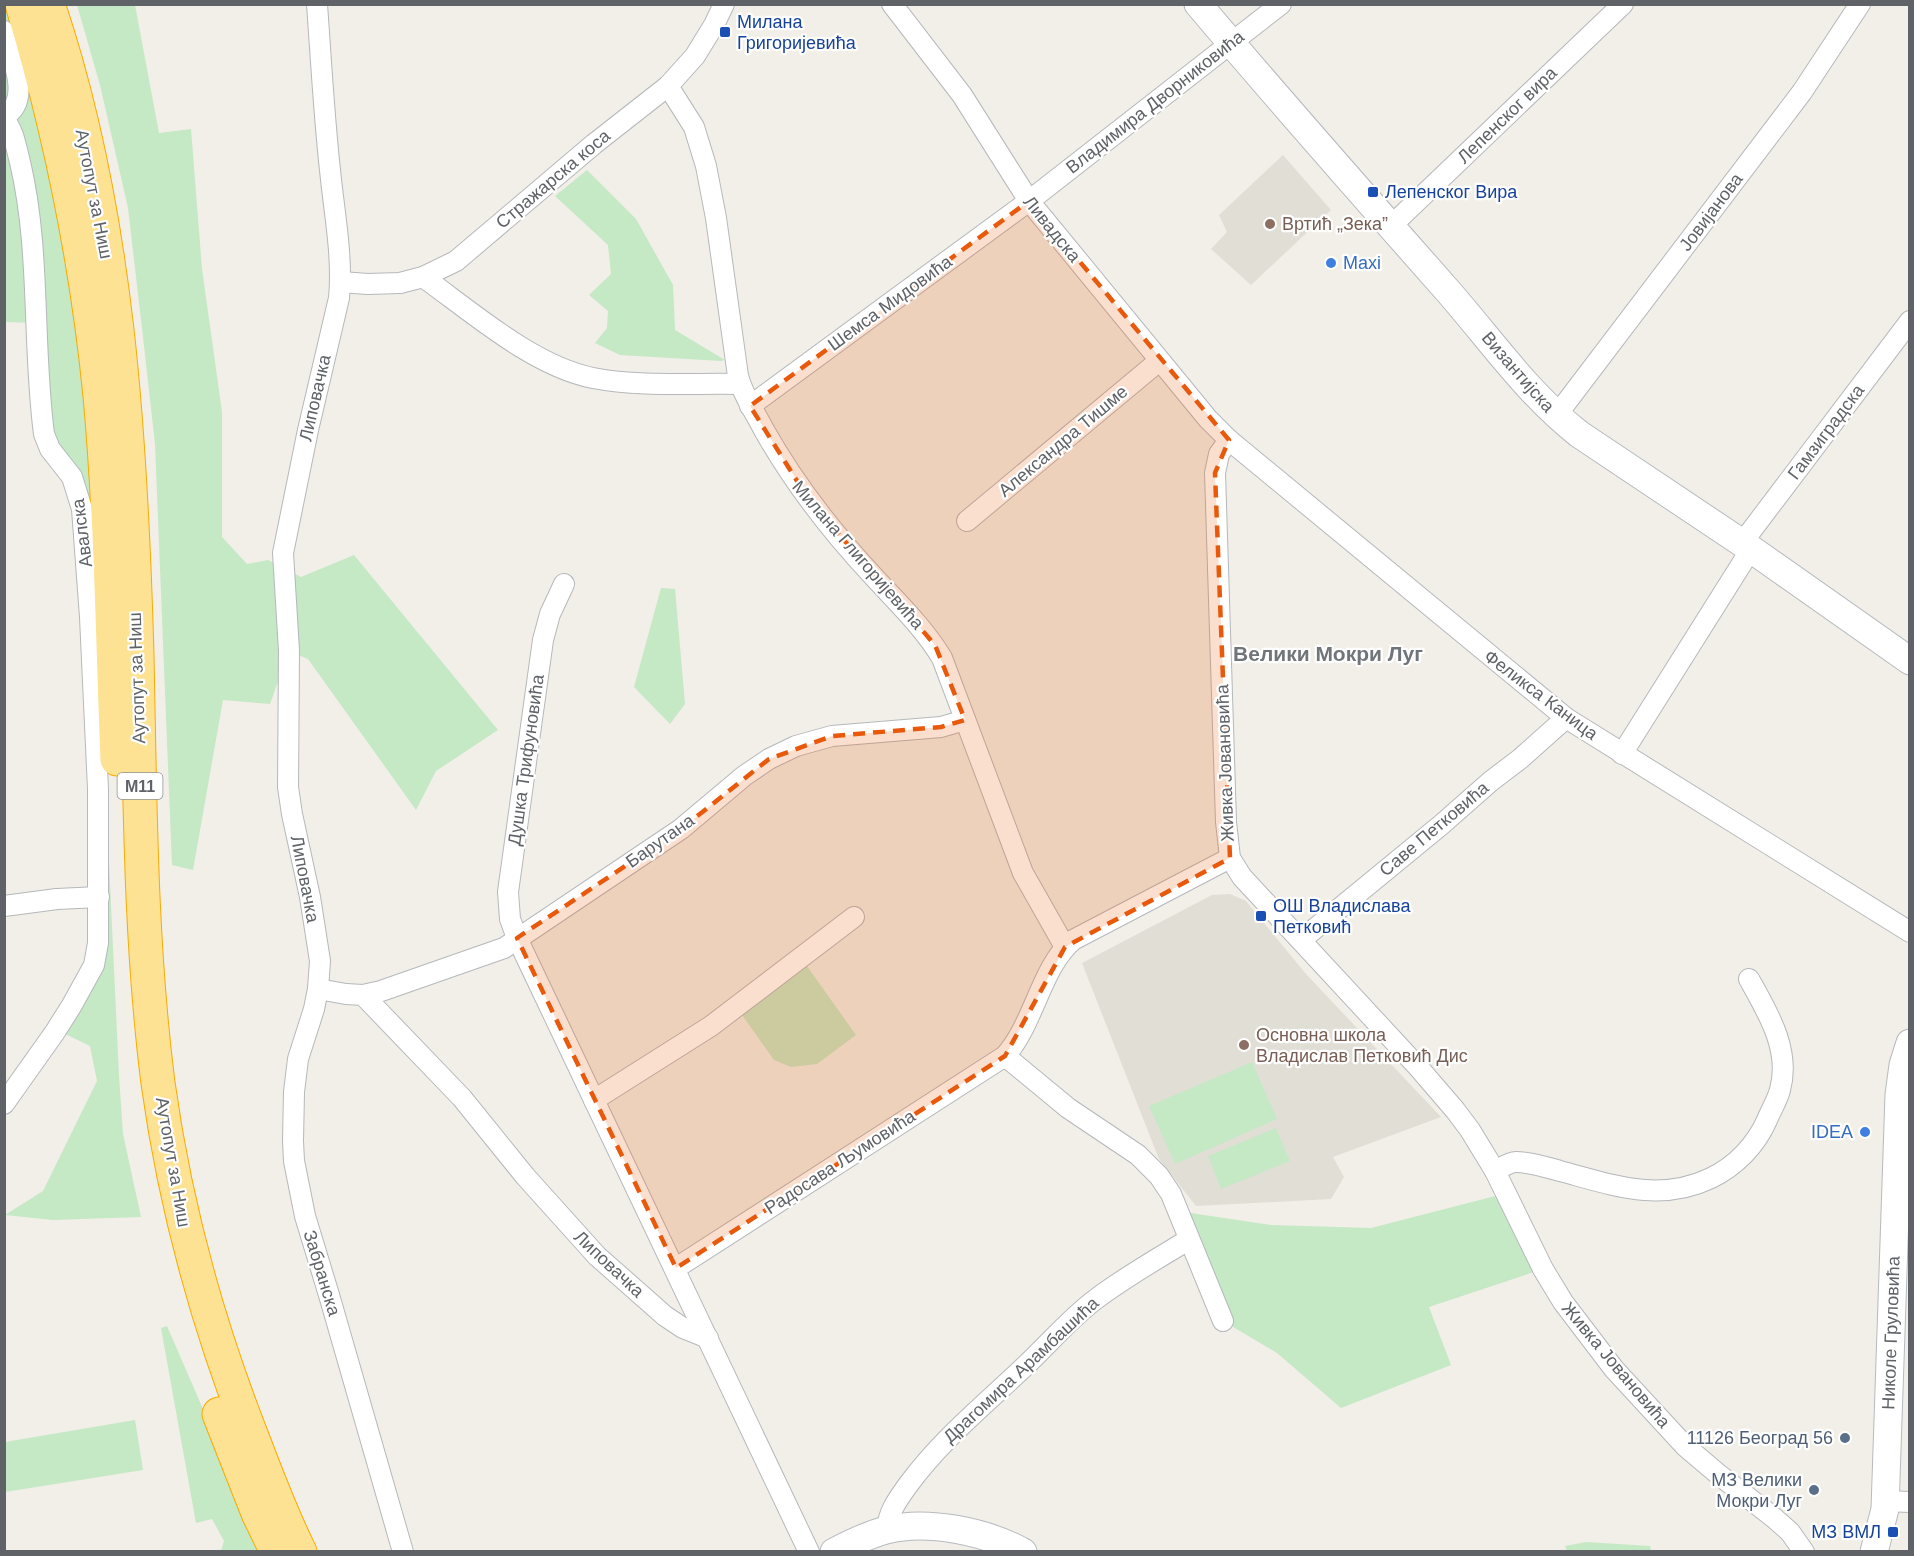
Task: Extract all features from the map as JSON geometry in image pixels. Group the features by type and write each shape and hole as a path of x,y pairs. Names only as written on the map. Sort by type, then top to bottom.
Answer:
{"highway":[{"name":"Аутопут за Ниш","path":"22,4 41,67 70,193 83,264 95,356 110,568 125,957 139,1096 153,1182 172,1265 207,1380 238,1466 258,1514 277,1551"},
{"name":"Аутопут за Ниш","path":"48,4 82,128 93,178 112,291 123,389 137,650 144,923 158,1082 188,1244 214,1334 255,1447 300,1551"}],"street":[{"name":"Липовачка","path":"317,4 325,119 341,282 283,553 289,651 288,787 318,948 320,966 318,989"},
{"name":"Стражарска коса","path":"341,282 400,283 423,278 456,261 594,144 668,86 695,56 724,4"},
{"name":"Ливадска","path":"892,4 962,95 1029,201 1208,419 1229,440"},
{"name":"Византијска","path":"1198,4 1556,416 1579,434 1747,546 1910,661"},
{"name":"Владимира Дворниковића","path":"1029,201 1281,4"},
{"name":"Лепенског вира","path":"1391,225 1623,4"},
{"name":"Јовијанова","path":"1556,416 1802,92 1860,4"},
{"name":"Авалска","path":"4,31 19,91 17,105 4,118 9,124 24,178 32,229 44,434 50,448 72,477 82,509 90,617 98,789 99,897 99,925 94,965 55,1032 4,1104"},
{"name":"Милана Глигоријевића","path":"668,86 694,127 706,165 740,384 750,406 782,463 809,500 934,645 942,658 1023,873 1065,947"},
{"name":"Шемса Мидовића","path":"750,406 1029,201"},
{"path":"423,278 531,353 590,378 626,382 740,384"},
{"name":"Гамзиградска","path":"1622,754 1747,546 1910,321"},
{"name":"Александра Тишме","path":"967,521 1160,361"},
{"name":"Феликса Каница","path":"1229,440 1566,718 1910,932"},
{"name":"Живка Јовановића","path":"1229,440 1220,454 1215,473 1226,822 1230,858 1242,877 1439,1090 1470,1130 1495,1171 1563,1302 1614,1369 1685,1446 1773,1517 1790,1532 1804,1551"},
{"name":"Душка Трифуновића","path":"564,584 550,614 536,680 508,892 510,919 708,1338"},
{"name":"Саве Петковића","path":"1301,940 1529,752 1566,718"},
{"name":"Барутана","path":"363,995 381,991 504,948 681,829 744,776 769,759 796,746 832,736 941,727 965,720"},
{"name":"Радосава Љумовића","path":"676,1268 1005,1056 1016,1041 1060,953 1082,934 1230,858"},
{"path":"4,906 57,899 99,897"},
{"path":"594,1100 711,1026 854,917"},
{"path":"1495,1171 1514,1161 1623,1187 1653,1191 1685,1188 1705,1181 1729,1167 1748,1151 1762,1131 1775,1104 1782,1079 1783,1053 1772,1022 1749,979"},
{"path":"318,989 363,995"},
{"name":"Забранска","path":"318,989 298,1059 292,1119 294,1161 305,1216 403,1551"},
{"name":"Липовачка","path":"363,995 462,1098 525,1176 597,1256 665,1316 683,1328 708,1338"},
{"name":"Николе Груловића","path":"1874,1551 1882,1524 1898,1501 1899,1095 1903,1065 1910,1043"},
{"path":"1005,1056 1068,1108 1138,1155 1159,1176 1171,1194 1223,1321"},
{"name":"Драгомира Арамбашића","path":"887,1530 890,1514 899,1498 938,1447 965,1420 1024,1368 1059,1331 1095,1300 1188,1240"},
{"path":"708,1338 809,1551"},
{"path":"834,1551 887,1530 920,1526 965,1532 998,1540 1023,1551"}],"highlighted area":[{"path":"1029,201 1229,440 1215,473 1230,858 1065,947 1005,1056 676,1268 517,938 681,829 769,759 832,736 941,727 965,720 935,645 809,500 750,406"}],"shaded area":[{"name":"Вртић „Зека”","path":"1283,155 1331,210 1251,285 1211,249 1227,232 1219,215"},
{"name":"Основна школа Владислав Петковић Дис","path":"1230,894 1246,901 1306,974 1441,1117 1333,1157 1344,1177 1331,1199 1196,1206 1159,1159 1082,963 1212,895"}],"green space":[{"path":"11,4 58,186 95,471 119,1076 123,1134 141,1217 53,1220 5,1215 43,1191 97,1081 90,1046 55,1029 94,965 82,509 50,449 37,323 5,322 4,5"},
{"path":"77,5 135,5 159,133 191,129 202,269 222,412 222,537 247,564 268,560 301,577 354,555 498,730 436,771 416,810 308,659 289,651 270,704 223,700 193,870 172,865 155,444 128,208 100,85"},
{"path":"587,170 636,219 673,285 675,330 725,360 620,355 595,343 607,328 608,311 589,295 611,274 608,245 555,196"},
{"path":"661,588 675,589 685,704 670,724 634,687"},
{"path":"802,959 856,1035 817,1064 791,1067 774,1060 735,1005"},
{"path":"1252,1062 1277,1119 1175,1164 1149,1106"},
{"path":"1276,1128 1290,1161 1221,1189 1208,1156"},
{"path":"1507,1193 1543,1269 1429,1307 1451,1365 1341,1408 1277,1353 1223,1321 1177,1211 1271,1225 1371,1228"},
{"path":"167,1326 229,1469 261,1551 221,1551 224,1541 212,1519 196,1523 161,1328"},
{"path":"135,1420 143,1470 5,1492 5,1442"},
{"path":"1586,1542 1650,1546 1651,1551 1567,1551 1565,1546"}],"place":[{"name":"Милана Григоријевића","path":"725,32"},
{"name":"Лепенског Вира","path":"1373,192"},
{"name":"Вртић „Зека”","path":"1270,224"},
{"name":"Maxi","path":"1331,263"},
{"name":"ОШ Владислава Петковић","path":"1261,916"},
{"name":"Основна школа Владислав Петковић Дис","path":"1244,1045"},
{"name":"IDEA","path":"1865,1132"},
{"name":"11126 Београд 56","path":"1845,1438"},
{"name":"МЗ Велики Мокри Луг","path":"1814,1490"},
{"name":"МЗ ВМЛ","path":"1893,1532"}],"district":[{"name":"Велики Мокри Луг","path":"1328,653"}]}
